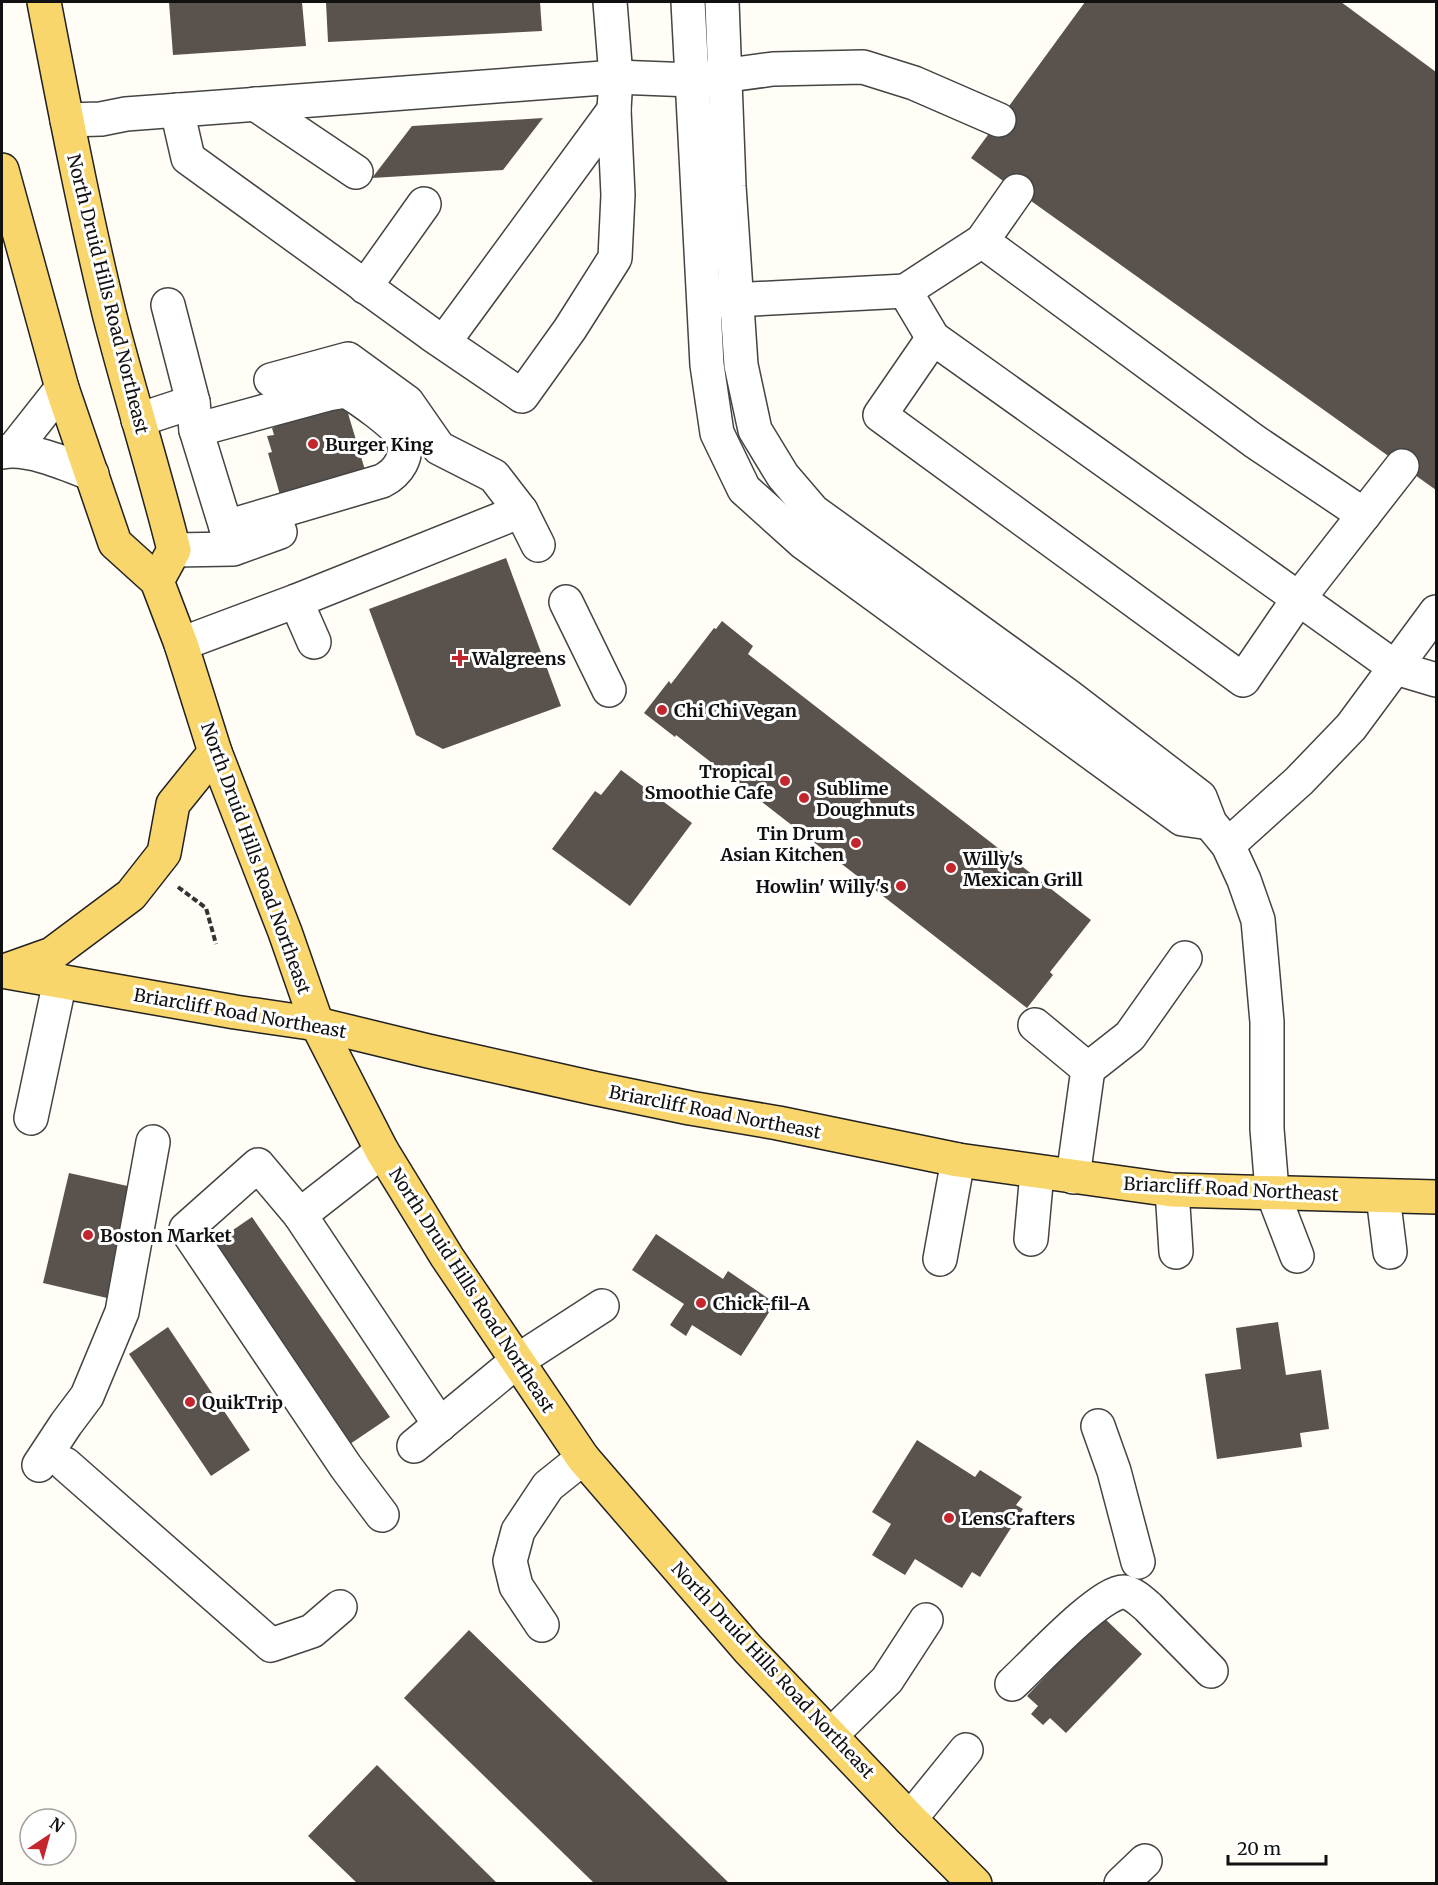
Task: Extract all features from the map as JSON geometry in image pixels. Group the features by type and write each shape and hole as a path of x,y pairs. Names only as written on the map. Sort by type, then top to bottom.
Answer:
{"main road":[{"name":"North Druid Hills Road Northeast","path":"44,2 89,229 174,550"},
{"name":"North Druid Hills Road Northeast","path":"2,170 7,217 115,543 157,581 181,644 215,752 285,932 317,1024 382,1151 447,1257 583,1458 748,1648 975,1884"},
{"path":"157,581 174,550"},
{"path":"3,971 52,954 131,894 164,854 173,804 215,752"},
{"name":"Briarcliff Road Northeast","path":"3,971 317,1024 602,1090 958,1160 1172,1190 1437,1197"}],"lane":[{"path":"177,110 188,158 522,396 570,329 615,258 618,195 614,110 616,77 610,2"},
{"path":"688,2 707,365 717,433 744,489 804,543 1182,819 1219,834"},
{"path":"722,2 729,186 741,365 755,430 783,476 813,511 1067,695 1200,796 1244,880 1258,920 1267,1022 1267,1129 1272,1191 1297,1256"},
{"path":"67,120 616,77 692,80 773,69 862,67 914,82 999,120"},
{"path":"255,104 356,172"},
{"path":"444,342 614,110"},
{"path":"704,302 905,291 982,241 1017,191"},
{"path":"365,286 424,204"},
{"path":"982,241 1254,441 1364,515"},
{"path":"905,291 933,338 1396,668 1437,680"},
{"path":"168,305 194,416 229,538"},
{"path":"933,338 880,415 1243,680 1299,598 1402,466"},
{"path":"271,380 348,359 407,402 439,448 494,476 521,511 538,545"},
{"path":"62,388 7,451 62,462 92,474"},
{"path":"138,420 194,416 346,392 372,409 402,435 403,460 393,476 229,538"},
{"path":"174,550 229,538 412,484 439,448"},
{"path":"181,644 296,601 521,511"},
{"path":"296,601 314,642"},
{"path":"566,602 609,690"},
{"path":"1219,834 1299,781 1351,727 1437,612"},
{"path":"1073,1177 1088,1069 1130,1036 1185,958"},
{"path":"31,1118 60,981"},
{"path":"1035,1025 1088,1069"},
{"path":"153,1142 122,1312 87,1396 66,1424 52,1464 271,1645 312,1631 340,1606"},
{"path":"300,1215 382,1151"},
{"path":"940,1259 958,1160"},
{"path":"382,1515 346,1467 186,1229 258,1165 300,1215 440,1425"},
{"path":"1031,1239 1037,1172"},
{"path":"1172,1190 1176,1252"},
{"path":"1383,1196 1390,1252"},
{"path":"414,1446 517,1361 602,1306"},
{"path":"1098,1426 1114,1471 1138,1562"},
{"path":"542,1625 516,1586 510,1561 518,1532 548,1486 583,1458"},
{"path":"1012,1684 1094,1606 1112,1595 1125,1592 1148,1607 1211,1671"},
{"path":"831,1735 887,1680 926,1620"},
{"path":"910,1819 966,1750"},
{"path":"1121,1884 1145,1861"}],"path":[{"path":"177,886 206,908 216,944"}],"building":[{"path":"169,2 302,2 306,46 173,55"},
{"path":"326,2 540,2 542,31 328,42"},
{"path":"1085,2 1341,2 1436,72 1436,490 971,158"},
{"path":"543,118 503,170 372,178 412,126"},
{"name":"Burger King","path":"344,400 365,470 280,495 268,453 272,452 267,436 274,435 272,428 277,426 275,420"},
{"path":"506,558 561,706 443,749 416,735 369,609"},
{"path":"722,621 753,646 748,654 1091,920 1050,972 1053,975 1027,1008 676,735 675,737 644,713 669,681 671,684 714,628 716,629"},
{"path":"621,770 692,823 630,906 552,849 595,791 601,795"},
{"name":"Boston Market","path":"69,1173 132,1187 107,1298 43,1283"},
{"path":"252,1217 390,1417 350,1444 211,1245"},
{"path":"656,1234 723,1279 728,1271 775,1303 741,1356 692,1325 686,1336 670,1325 684,1304 632,1270"},
{"path":"1278,1322 1286,1375 1321,1370 1329,1429 1300,1433 1302,1447 1217,1459 1205,1374 1241,1369 1236,1328"},
{"name":"QuikTrip","path":"168,1327 250,1450 211,1476 129,1354"},
{"name":"LensCrafters","path":"917,1440 975,1477 980,1470 1022,1497 1016,1505 1023,1509 980,1577 972,1572 962,1588 915,1559 905,1575 872,1555 891,1524 872,1512"},
{"path":"1103,1617 1142,1654 1066,1733 1050,1718 1043,1725 1031,1714 1038,1706 1027,1696 1056,1665 1052,1662"},
{"path":"469,1630 730,1884 595,1884 404,1698"},
{"path":"377,1765 498,1884 358,1884 308,1836"}],"place":[{"name":"Burger King","path":"313,444"},
{"name":"Walgreens","path":"460,658"},
{"name":"Chi Chi Vegan","path":"662,710"},
{"name":"Tropical Smoothie Cafe","path":"785,781"},
{"name":"Sublime Doughnuts","path":"804,798"},
{"name":"Tin Drum Asian Kitchen","path":"856,843"},
{"name":"Willy's Mexican Grill","path":"951,868"},
{"name":"Howlin' Willy's","path":"901,886"},
{"name":"Boston Market","path":"88,1235"},
{"name":"Chick-fil-A","path":"701,1303"},
{"name":"QuikTrip","path":"190,1402"},
{"name":"LensCrafters","path":"949,1518"}]}
